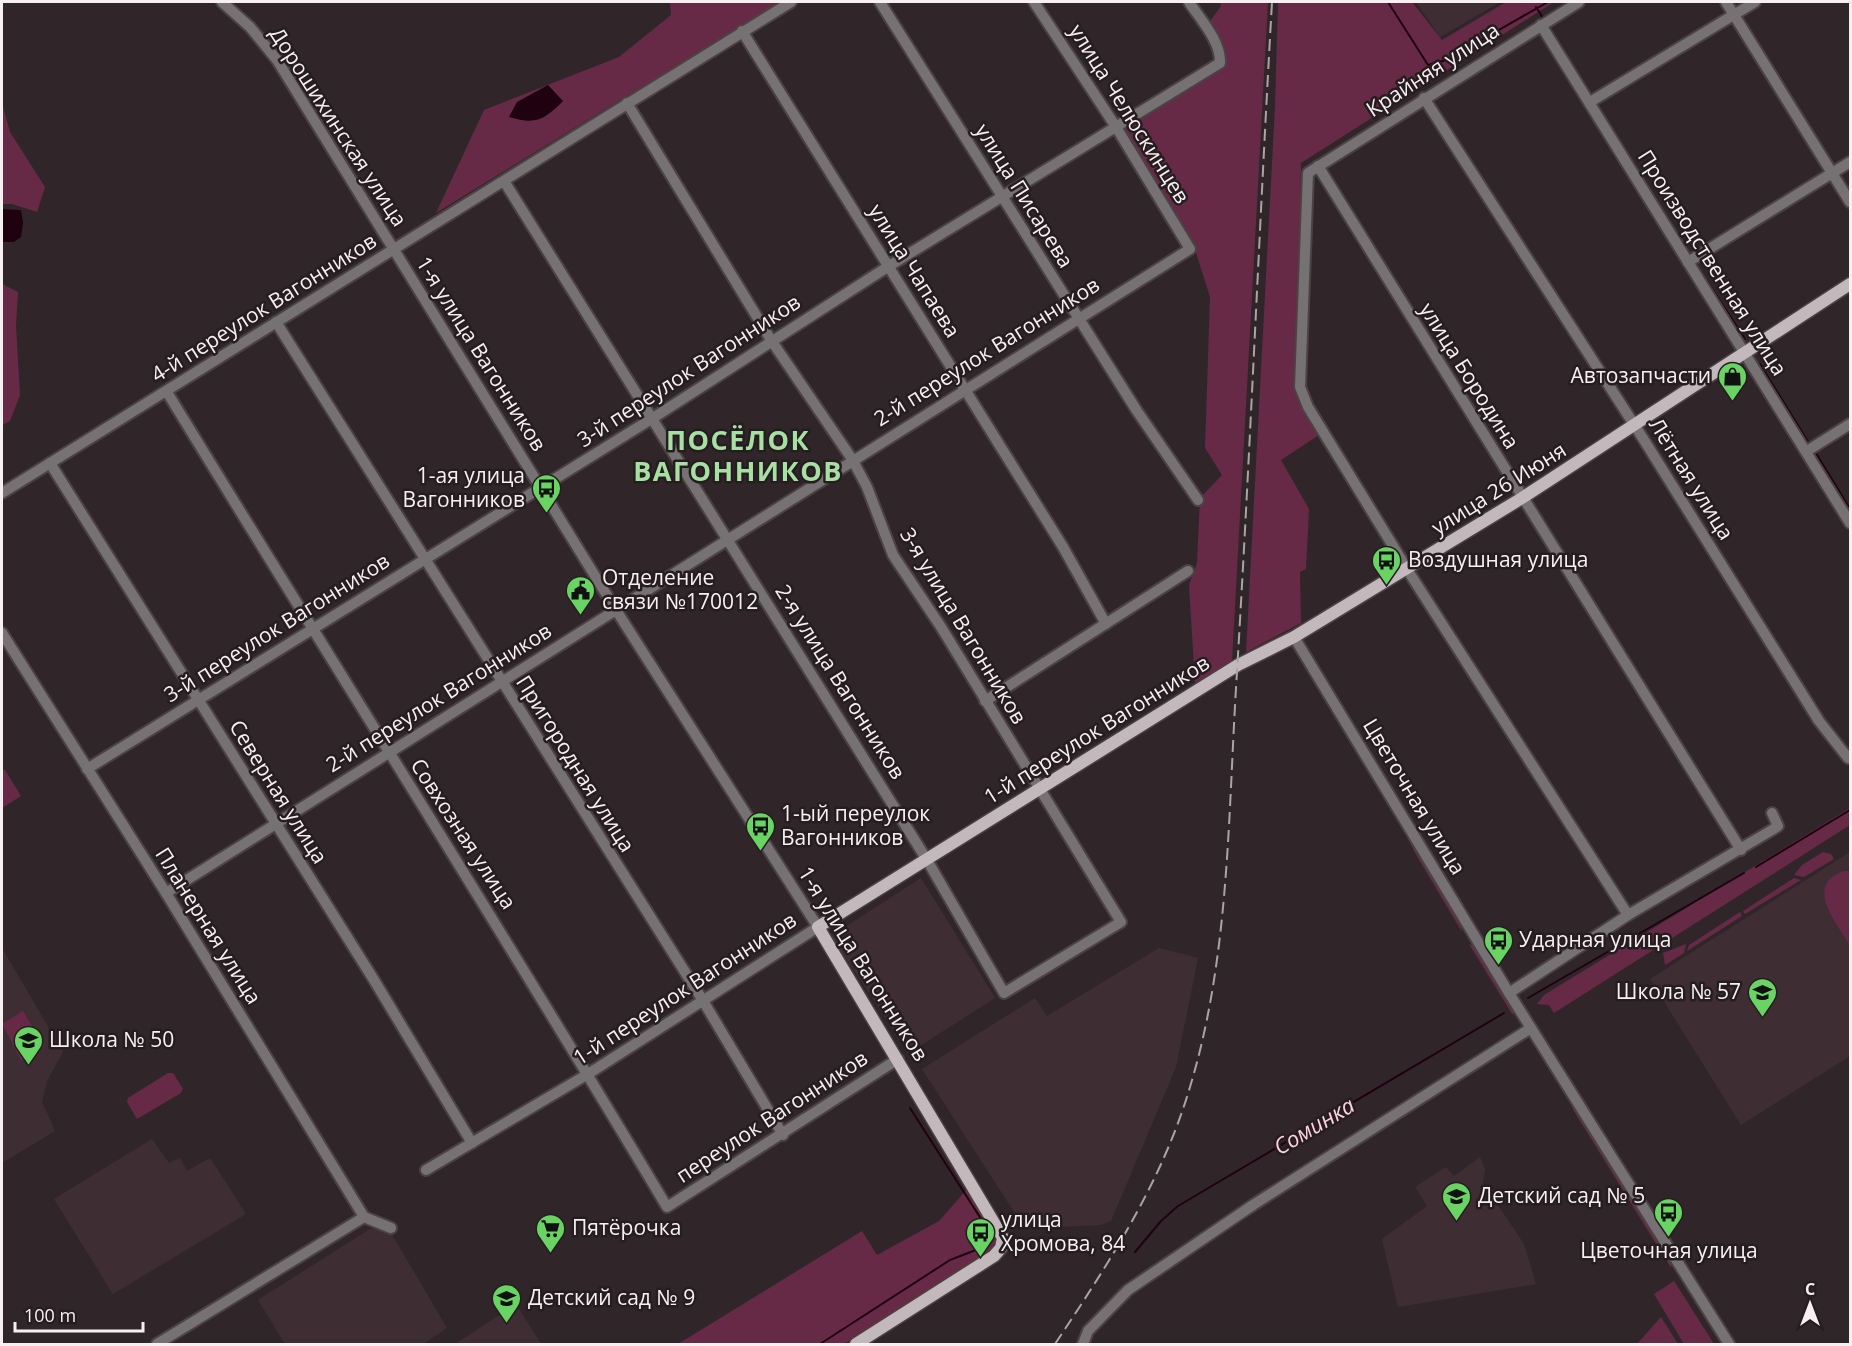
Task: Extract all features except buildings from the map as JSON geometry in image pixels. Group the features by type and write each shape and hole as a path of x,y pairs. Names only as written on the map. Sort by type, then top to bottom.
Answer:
{"main road":[{"name":"улица 26 Июня","path":"1238,665 1294,637 1522,498 1851,284"},
{"name":"1-й переулок Вагонников","path":"818,927 1238,665"},
{"name":"1-я улица Вагонников","path":"818,927 1001,1231 1002,1245 994,1256 856,1344"}],"street":[{"name":"Дорошихинская улица","path":"222,2 236,6 277,60 393,250"},
{"name":"4-й переулок Вагонников","path":"2,494 790,2"},
{"name":"улица Писарева","path":"880,2 1137,411 1198,500"},
{"name":"улица Челюскинцев","path":"1034,2 1116,126 1190,249"},
{"name":"3-й переулок Вагонников","path":"87,769 653,418 889,266 1220,63 1221,54 1216,44 1189,2"},
{"name":"Крайняя улица","path":"1407,568 1308,407 1300,387 1308,173 1580,2"},
{"path":"1726,2 1851,202"},
{"path":"1590,102 1755,2"},
{"name":"Производственная улица","path":"1541,25 1851,523"},
{"name":"улица Чапаева","path":"742,31 1063,547 1106,624"},
{"name":"Лётная улица","path":"1424,98 1635,426 1820,721 1849,757"},
{"name":"3-я улица Вагонников","path":"627,103 771,340 852,459 867,487 893,555 941,627 1121,922 1004,993"},
{"path":"1688,262 1851,162"},
{"name":"улица Бородина","path":"1318,166 1741,850"},
{"name":"2-я улица Вагонников","path":"504,181 927,860 1004,993"},
{"name":"2-й переулок Вагонников","path":"166,893 500,681 729,540 852,459 966,391 1190,249"},
{"name":"1-я улица Вагонников","path":"393,250 616,610 818,927"},
{"name":"Пригородная улица","path":"276,322 702,999 783,1134"},
{"name":"Совхозная улица","path":"167,392 388,753 487,907 667,1207"},
{"path":"1807,451 1851,424"},
{"name":"Северная улица","path":"50,463 472,1143"},
{"path":"1407,568 1628,915"},
{"path":"985,701 1188,572"},
{"name":"Планерная улица","path":"2,633 166,893 364,1217"},
{"name":"Цветочная улица","path":"1294,637 1509,993 1729,1344"},
{"path":"1509,993 1628,915 1778,826 1772,813"},
{"name":"1-й переулок Вагонников","path":"426,1170 588,1074 702,999 818,927"},
{"path":"1083,1344 1088,1331 1128,1290 1253,1205 1531,1028"},
{"name":"переулок Вагонников","path":"667,1207 898,1059"},
{"path":"1653,1221 1675,1208"},
{"path":"156,1344 364,1217 391,1228"}],"shaded area":[{"path":"670,2 780,2 436,213 484,110 619,57 671,15"},
{"path":"1220,2 1268,2 1232,662 1195,683 1189,585 1197,563 1200,498 1222,475 1205,448 1210,297 1193,243 1120,128 1224,65 1225,54 1208,24 1221,6"},
{"path":"1278,2 1412,2 1442,40 1506,2 1554,2 1301,163 1297,392 1319,435 1281,460 1309,509 1306,569 1300,572 1301,623 1246,652 1275,107"},
{"path":"1416,2 1500,2 1440,37"},
{"path":"548,85 563,101 550,113 539,119 526,121 509,117 517,102"},
{"path":"2,103 10,132 45,187 37,212 12,204 2,204"},
{"path":"2,209 21,210 23,223 21,237 14,242 2,242"},
{"path":"2,284 18,292 16,326 20,395 10,421 2,425"},
{"path":"2,770 5,770 21,796 2,808"},
{"path":"1850,808 1850,825 1554,1013 1549,1005 1537,1004 1544,995"},
{"path":"1404,830 1460,923 1462,932 1415,853"},
{"path":"1823,852 1831,854 1834,859 1804,877 1794,875 1802,865"},
{"name":"Школа № 57","path":"1850,852 1850,1056 1741,1125 1650,979"},
{"path":"1844,871 1850,871 1850,945 1832,916 1824,895 1826,885 1832,877"},
{"path":"921,878 995,998 909,1053 831,936"},
{"path":"1794,878 1801,880 1745,914 1743,911"},
{"path":"1740,912 1742,916 1687,951 1689,945"},
{"path":"1469,944 1474,946 1515,1012 1512,1014"},
{"path":"1686,944 1684,953 1665,965 1663,953"},
{"name":"Школа № 50","path":"2,948 63,1052 47,1081 42,1102 55,1131 2,1163"},
{"path":"1159,948 1198,958 1176,1067 1111,1221 1101,1225 1037,1228 1020,1221 922,1069 1035,998 1047,1016"},
{"path":"23,1011 44,1046 21,1060 2,1024"},
{"path":"168,1073 173,1073 183,1089 181,1093 137,1119 127,1102 128,1098"},
{"path":"1572,1108 1580,1114 1671,1261 1671,1268"},
{"path":"152,1139 169,1163 180,1158 187,1171 210,1158 246,1214 113,1294 54,1199"},
{"name":"Детский сад № 5","path":"1480,1157 1485,1169 1483,1183 1524,1244 1536,1284 1398,1307 1382,1239 1427,1206 1415,1187 1446,1167 1454,1176"},
{"path":"969,1187 998,1239 987,1254 844,1344 678,1344 862,1231 877,1255 939,1221"},
{"path":"388,1228 447,1328 423,1344 285,1344 258,1300 370,1229"},
{"path":"1674,1281 1714,1344 1684,1344 1654,1294"},
{"name":"Детский сад № 9","path":"516,1304 541,1344 455,1344"},
{"path":"1661,1317 1678,1344 1637,1344"}],"waterway":[{"path":"1388,2 1428,65 1446,60 1548,2"},
{"path":"1536,7 1543,18"},
{"path":"1551,30 1582,81"},
{"path":"1694,261 1745,339"},
{"path":"1760,364 1810,445"},
{"path":"1814,450 1850,509"},
{"name":"Соминка","path":"1756,867 1850,810"},
{"name":"Соминка","path":"1528,998 1744,873"},
{"name":"Соминка","path":"1135,1252 1161,1221 1178,1206 1504,1013"},
{"path":"910,1108 992,1236 987,1242"},
{"path":"820,1344 950,1260 981,1248"}],"railway":[{"path":"1055,1344 1114,1252 1165,1156 1190,1087 1213,989 1220,939 1228,839 1272,2"}],"place":[{"name":"Автозапчасти","path":"1732,402"},
{"name":"1-ая улица Вагонников","path":"546,514"},
{"name":"Воздушная улица","path":"1387,586"},
{"name":"Отделение связи №170012","path":"581,616"},
{"name":"1-ый переулок Вагонников","path":"760,852"},
{"name":"Ударная улица","path":"1498,966"},
{"name":"Школа № 57","path":"1762,1018"},
{"name":"Школа № 50","path":"28,1066"},
{"name":"Детский сад № 5","path":"1457,1222"},
{"name":"Цветочная улица","path":"1669,1238"},
{"name":"Пятёрочка","path":"551,1254"},
{"name":"улица Хромова, 84","path":"980,1258"},
{"name":"Детский сад № 9","path":"507,1324"}],"district":[{"name":"ПОСЁЛОК ВАГОННИКОВ","path":"738,456"}]}
